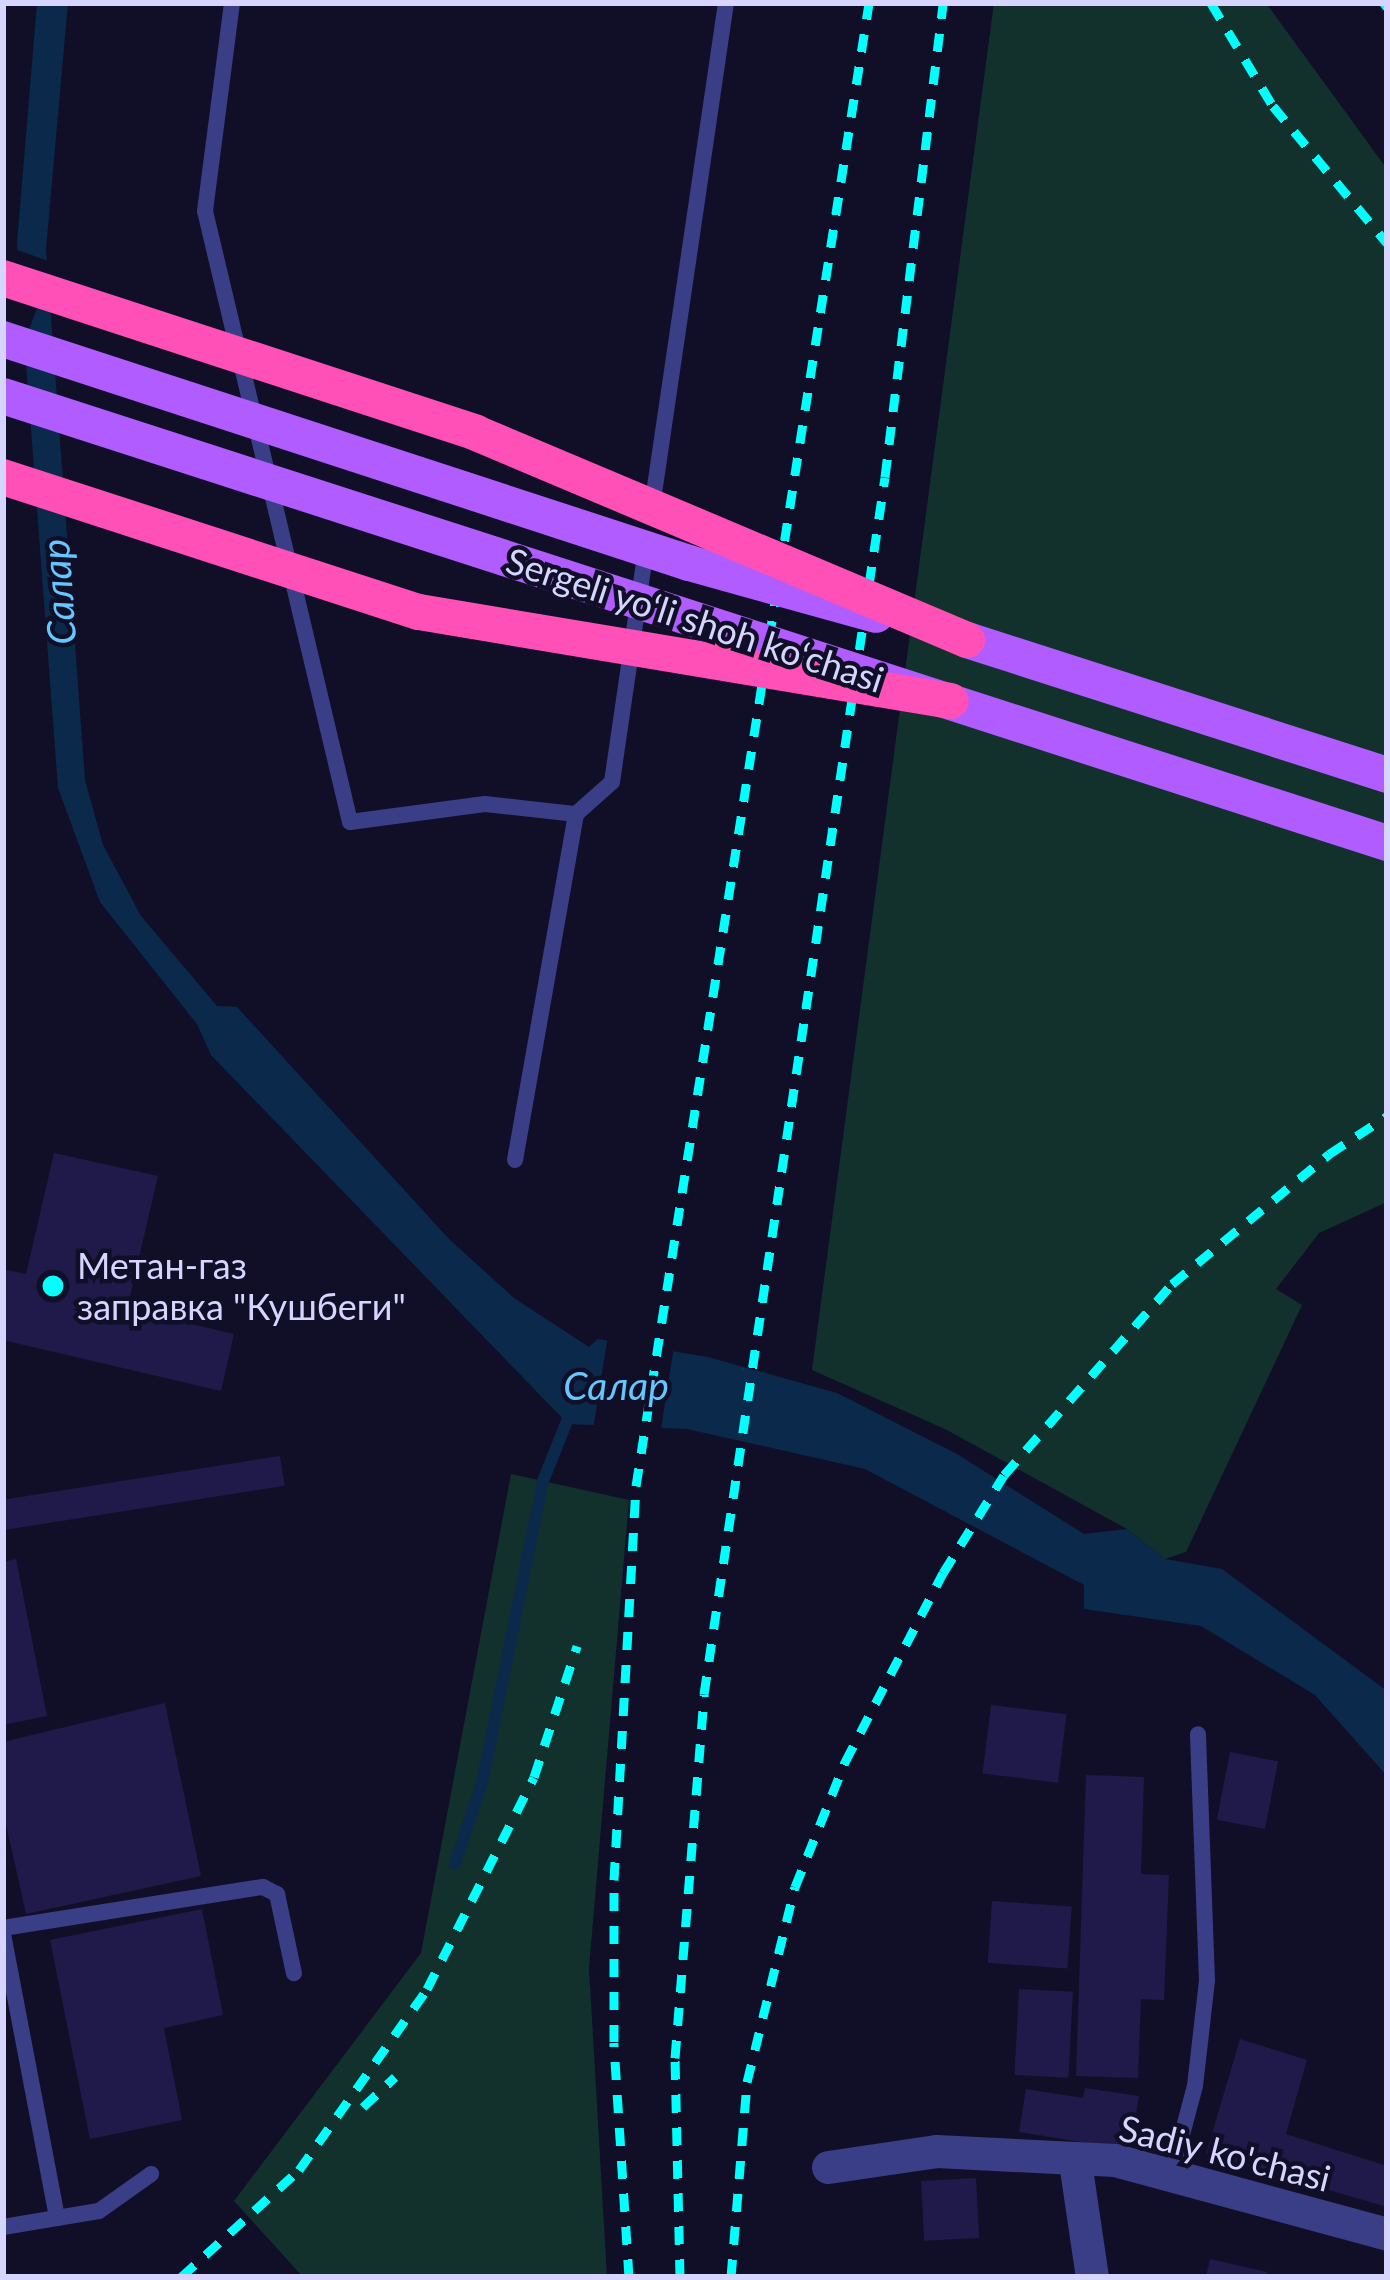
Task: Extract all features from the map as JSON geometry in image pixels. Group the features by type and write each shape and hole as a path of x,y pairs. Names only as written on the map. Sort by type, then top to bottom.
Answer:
{"highway":[{"path":"3,278 476,433 967,640"},
{"path":"3,478 419,612 951,701"}],"main road":[{"name":"Sergeli yo‘li shoh ko‘chasi","path":"3,339 688,563 967,640 1387,775"},
{"name":"Sergeli yo‘li shoh ko‘chasi","path":"3,396 1387,843"}],"street":[{"name":"Sadiy ko'chasi","path":"828,2167 937,2151 1075,2162 1115,2160 1387,2234"},
{"path":"1075,2162 1092,2277"}],"lane":[{"path":"232,3 205,211 350,822 485,803 576,814"},
{"path":"515,1160 576,814 612,782 726,3"},
{"path":"1171,2176 1195,2086 1207,1981 1198,1734"},
{"path":"57,2218 3,1931 263,1887 277,1894 294,1973"},
{"path":"3,2228 99,2211 151,2174"}],"green space":[{"path":"994,3 1266,3 1387,169 1387,1202 1319,1233 1276,1289 1302,1305 1186,1552 1165,1559 1127,1529 945,1429 812,1370"},
{"path":"511,1474 629,1500 589,1968 607,2277 303,2277 234,2201 421,1953"}],"water":[{"name":"Салар","path":"37,3 68,3 46,249 85,780 103,845 141,916 217,1006 237,1007 449,1239 514,1298 589,1347 598,1339 708,1357 837,1393 957,1454 1084,1534 1127,1529 1165,1559 1222,1569 1387,1691 1387,1776 1315,1695 1201,1626 1084,1609 1084,1585 865,1469 687,1429 568,1424 211,1055 197,1024 100,902 58,788 17,243"}],"pier":[{"path":"12,248 53,263 3,401 3,273"},
{"path":"608,1335 674,1345 659,1444 592,1434"}],"building":[{"path":"54,1153 158,1176 127,1309 234,1334 221,1391 3,1340 3,1269 26,1274"},
{"path":"280,1456 285,1486 6,1530 3,1500"},
{"path":"16,1559 47,1716 3,1725 3,1562"},
{"path":"165,1703 201,1876 26,1914 3,1811 3,1742"},
{"path":"991,1705 1066,1714 1058,1783 983,1773"},
{"path":"1230,1752 1278,1761 1265,1829 1217,1820"},
{"path":"1086,1775 1144,1777 1141,1874 1169,1875 1164,2000 1141,1999 1138,2078 1076,2076"},
{"path":"992,1901 1072,1907 1067,1968 988,1963"},
{"path":"202,1909 223,2015 164,2028 182,2120 90,2139 50,1940"},
{"path":"1019,1989 1073,1992 1068,2078 1014,2075"},
{"path":"1240,2039 1307,2060 1286,2134 1387,2166 1387,2207 1206,2154"},
{"path":"1085,2088 1139,2096 1130,2150 1019,2132 1026,2089 1083,2098"},
{"path":"976,2178 979,2238 924,2241 921,2181"},
{"path":"1210,2259 1267,2272 1266,2277 1206,2277"}],"waterway":[{"path":"455,1864 482,1783 543,1481 571,1411"}],"railway":[{"path":"629,2277 614,2042 614,1880 636,1486 869,3"},
{"path":"680,2277 675,2058 704,1694 885,477 943,3"},
{"path":"1211,3 1273,106 1387,243"},
{"path":"1384,3 1387,7"},
{"path":"731,2277 747,2082 795,1887 845,1762 943,1573 1004,1475 1172,1284 1329,1154 1387,1116"},
{"path":"181,2277 299,2170 427,1989 534,1777 577,1646"},
{"path":"363,2107 395,2077"}],"place":[{"name":"Метан-газ заправка \"Кушбеги\"","path":"53,1286"}]}
